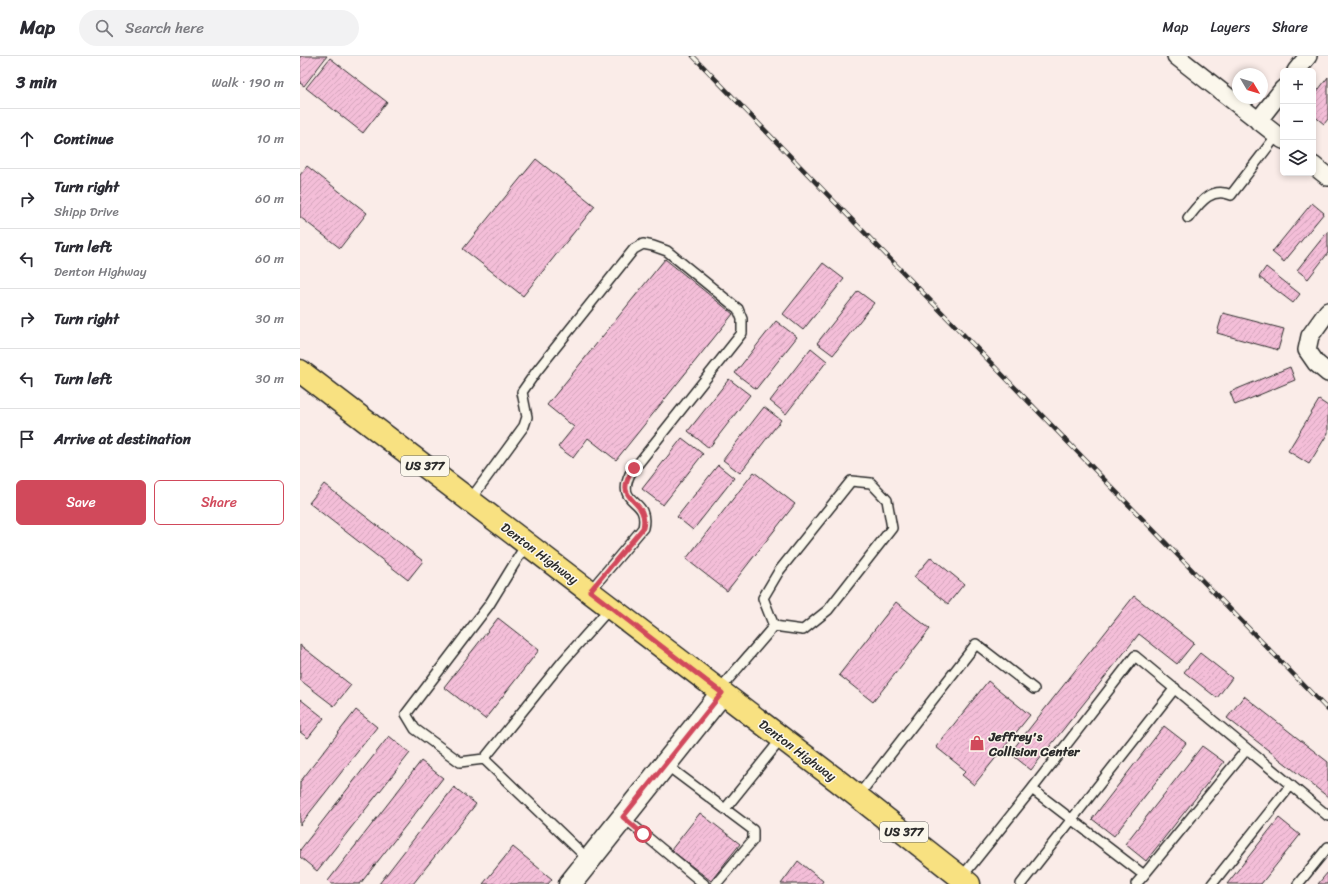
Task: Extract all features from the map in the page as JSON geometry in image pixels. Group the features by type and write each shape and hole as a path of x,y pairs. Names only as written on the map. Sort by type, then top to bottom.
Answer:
{"main road":[{"name":"Denton Highway","path":"300,371 858,796 965,881"}],"street":[{"path":"1176,56 1280,138"},
{"path":"1298,68 1308,56"},
{"path":"1258,121 1280,93"},
{"path":"1316,167 1328,177"},
{"path":"1328,311 1310,336 1307,350 1316,363 1328,373"},
{"path":"570,884 720,692"}],"lane":[{"path":"1188,218 1205,197 1225,192 1231,195 1280,138"},
{"path":"470,500 524,426 527,417 522,392 634,249 642,244 667,251 738,309 742,319 742,333 630,474 626,484 627,495 643,511 645,519 643,528 590,591"},
{"path":"851,481 872,483 887,500 892,528 828,610 803,630 774,626 763,598 779,571 851,481"},
{"path":"527,543 489,605 406,714 415,728 460,762 484,759 563,661 611,607"},
{"path":"720,692 774,626"},
{"path":"858,796 976,644 1034,689"},
{"path":"965,881 1032,789 1135,656 1328,816"},
{"path":"1021,884 1175,688"},
{"path":"725,809 782,738"},
{"path":"1136,884 1247,749"},
{"path":"484,759 589,860"},
{"path":"665,764 753,830 753,840 716,884"},
{"path":"1212,884 1291,785"},
{"path":"1032,789 1144,875"},
{"path":"623,817 704,884"},
{"path":"1298,884 1328,847"}],"building":[{"path":"300,56 327,56 304,86 300,83"},
{"path":"330,58 387,102 363,133 306,88"},
{"path":"1328,77 1328,119 1324,124 1316,117 1316,93"},
{"path":"536,159 595,206 523,296 463,249"},
{"path":"307,166 367,213 340,248 300,217 300,175"},
{"path":"1312,203 1324,213 1284,262 1272,252"},
{"path":"1328,231 1328,253 1308,279 1297,270"},
{"path":"665,259 733,314 616,460 588,438 573,458 558,447 574,427 547,405"},
{"path":"823,263 844,279 803,330 783,314"},
{"path":"1266,267 1300,294 1293,303 1259,277"},
{"path":"858,291 874,303 833,355 817,343"},
{"path":"1223,313 1284,329 1278,350 1217,333"},
{"path":"776,321 797,337 756,389 735,373"},
{"path":"811,348 827,361 786,414 770,401"},
{"path":"1290,367 1295,380 1235,405 1230,392"},
{"path":"729,379 750,395 709,448 688,431"},
{"path":"1319,400 1328,406 1328,433 1309,464 1288,451"},
{"path":"764,407 781,420 740,473 723,460"},
{"path":"682,438 703,454 663,505 642,489"},
{"path":"718,465 734,478 693,530 677,517"},
{"path":"754,472 795,504 727,591 686,559"},
{"path":"324,484 423,561 408,580 309,503"},
{"path":"931,557 964,584 948,604 914,577"},
{"path":"1134,596 1194,643 1177,664 1139,634 1031,770 1010,753"},
{"path":"896,602 930,629 873,702 839,675"},
{"path":"498,618 539,650 485,719 444,687"},
{"path":"300,645 351,685 334,706 300,680"},
{"path":"1200,653 1232,678 1217,698 1184,672"},
{"path":"988,681 1030,715 974,785 962,775 966,771 936,747"},
{"path":"1244,696 1328,762 1328,797 1227,718"},
{"path":"300,699 324,718 308,738 300,732"},
{"path":"356,710 377,727 300,825 300,782"},
{"path":"1164,726 1186,743 1114,836 1092,819"},
{"path":"389,736 410,753 317,871 300,857 300,850"},
{"path":"1202,746 1224,762 1146,861 1125,844"},
{"path":"421,761 443,778 360,884 331,884 328,881"},
{"path":"454,787 476,804 413,884 379,884"},
{"path":"700,813 740,844 711,881 671,850"},
{"path":"1279,818 1300,835 1261,884 1227,884"},
{"path":"513,847 552,879 548,884 483,884"},
{"path":"798,861 823,881 821,884 781,884"},
{"path":"1328,872 1328,884 1318,884"}],"railway":[{"path":"693,56 1328,710"}],"place":[{"name":"Jeffrey's Collision Center","path":"977,743"}],"route":[{"path":"634,468 626,484 627,495 643,511 645,519 643,528 590,591 722,693 623,817 643,834"}]}
